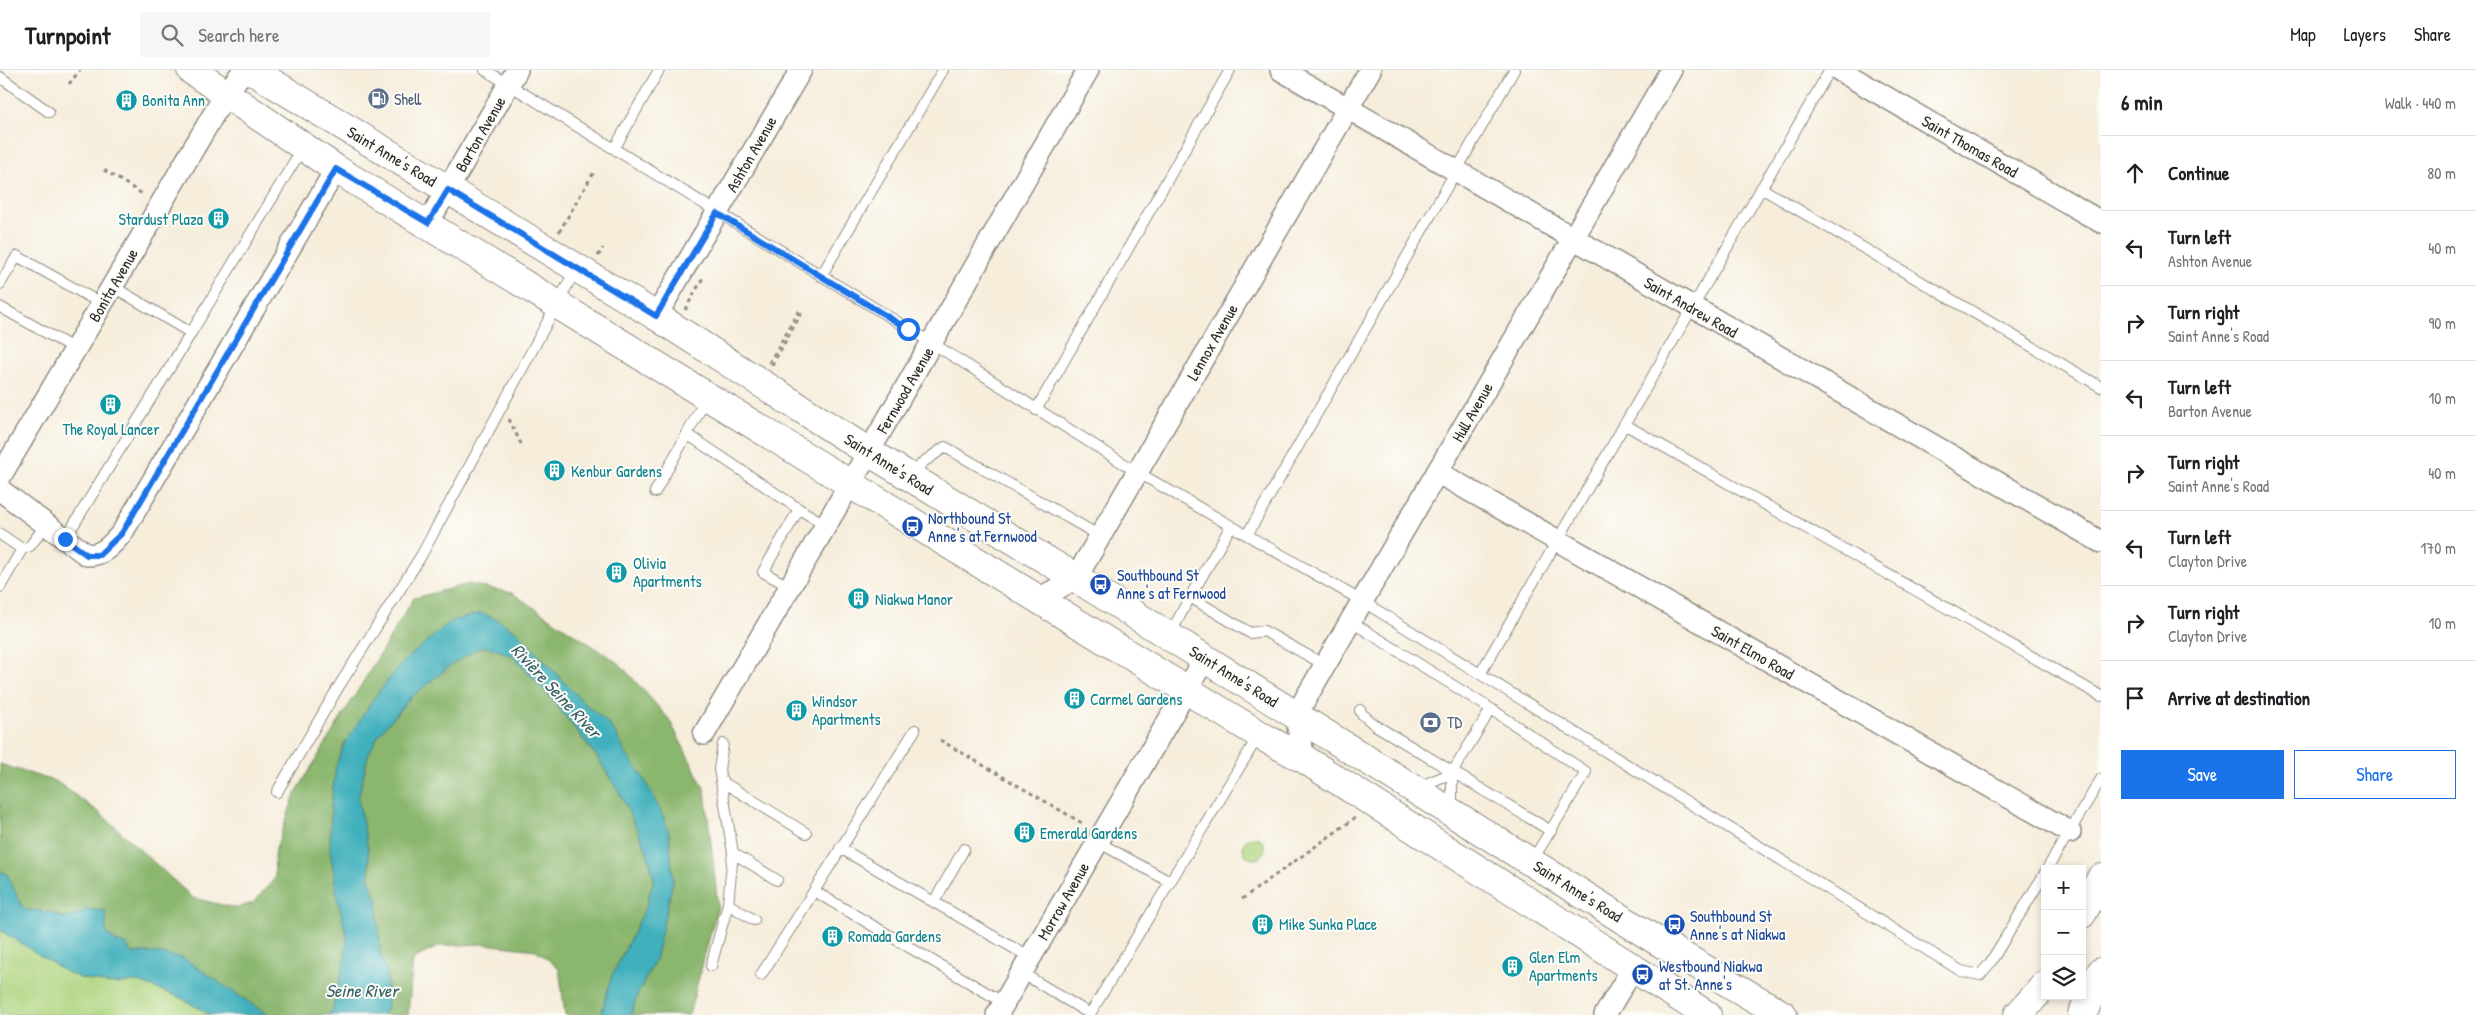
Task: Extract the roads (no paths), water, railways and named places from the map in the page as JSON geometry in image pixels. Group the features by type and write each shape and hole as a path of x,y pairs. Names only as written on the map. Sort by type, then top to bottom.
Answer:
{"main road":[{"path":"190,70 336,169 428,223 1039,600 1259,734 1304,759 1632,970 1707,1015"},
{"name":"Saint Anne's Road","path":"251,70 656,316 869,452 1205,658 1654,939 1783,1015"},
{"path":"1413,828 1439,823 1452,812"},
{"path":"2084,910 2101,878"},
{"path":"1632,970 1654,939"},
{"path":"2082,1015 2101,972"},
{"path":"2018,1015 2041,989"},
{"path":"2034,1015 2041,999"}],"street":[{"name":"Bonita Avenue","path":"1,489 75,349 225,95 244,70"},
{"name":"Ashton Avenue","path":"656,316 801,70"},
{"name":"Fernwood Avenue","path":"704,734 869,452 1088,70"},
{"name":"Saint Andrew Road","path":"1281,70 2101,542"},
{"name":"Lennox Avenue","path":"1039,600 1076,578 1370,70"},
{"name":"Hull Avenue","path":"1296,715 1671,70"},
{"name":"Saint Thomas Road","path":"1839,70 2101,222"},
{"name":"Barton Avenue","path":"428,223 513,77"},
{"path":"1,489 87,555 99,555 122,533 336,169"},
{"name":"Saint Elmo Road","path":"1437,472 2070,832"},
{"name":"Morrow Avenue","path":"1001,1009 1205,658"},
{"path":"1296,715 1304,759"},
{"path":"1605,1015 1632,970"}],"lane":[{"path":"485,70 513,77 614,149 932,343 1036,410 1121,460 1137,472 1362,601 1961,971 1980,974 1990,964 2041,880"},
{"path":"614,149 659,70"},
{"path":"821,276 943,70"},
{"path":"1036,410 1230,70"},
{"path":"1246,535 1514,70"},
{"path":"1480,674 1830,70"},
{"path":"0,77 50,112"},
{"path":"65,539 303,147"},
{"path":"1761,188 2101,387"},
{"path":"0,284 16,256 191,333"},
{"path":"277,792 339,686 420,556 556,302 576,269"},
{"path":"0,307 75,349"},
{"path":"655,492 708,396"},
{"path":"1624,424 2101,696"},
{"path":"687,434 826,525"},
{"path":"912,478 922,463 945,447 1100,536"},
{"path":"790,587 763,572 799,509"},
{"path":"0,586 22,549 30,546 46,524"},
{"path":"1169,636 1231,526"},
{"path":"0,534 22,549"},
{"path":"1190,597 1250,633 1264,630 1325,665"},
{"path":"1350,621 1491,709 1586,772 1532,862"},
{"path":"1452,812 1452,773 1491,709"},
{"path":"1360,710 1375,725 1551,831"},
{"path":"762,975 915,730"},
{"path":"840,848 934,902 1026,965 1090,1014 1259,734"},
{"path":"711,966 728,904 733,853 719,769 723,744"},
{"path":"1414,789 1452,773"},
{"path":"2049,865 2101,779"},
{"path":"721,781 806,833"},
{"path":"1098,842 1170,882"},
{"path":"934,902 964,849"},
{"path":"733,853 777,880"},
{"path":"814,891 1001,1009"},
{"path":"728,904 754,920"}],"water":[{"name":"Seine River","path":"481,613 498,620 517,632 585,704 607,722 616,734 626,754 642,775 663,816 669,833 673,881 655,960 636,998 631,1015 601,1015 611,978 646,907 654,878 646,848 620,794 596,755 551,698 513,656 489,647 479,648 451,665 410,698 379,734 368,755 358,799 368,849 370,882 377,900 380,953 386,971 389,998 384,1015 329,1015 332,1011 345,959 347,936 338,901 330,850 331,806 336,765 345,743 376,695 404,661 451,621"},
{"path":"0,871 7,874 21,905 27,910 50,912 64,918 72,917 88,909 106,911 106,933 116,942 126,944 131,953 155,953 183,958 268,1015 210,1015 181,998 139,982 111,984 80,978 66,972 0,930"}],"place":[{"name":"Shell","path":"378,99"},
{"name":"Bonita Ann","path":"126,100"},
{"name":"Stardust Plaza","path":"219,219"},
{"name":"The Royal Lancer","path":"111,405"},
{"name":"Kenbur Gardens","path":"555,471"},
{"name":"Northbound St Anne's at Fernwood","path":"912,527"},
{"name":"Olivia Apartments","path":"617,572"},
{"name":"Southbound St Anne's at Fernwood","path":"1101,584"},
{"name":"Niakwa Manor","path":"859,599"},
{"name":"Carmel Gardens","path":"1074,699"},
{"name":"Windsor Apartments","path":"796,710"},
{"name":"TD","path":"1431,722"},
{"name":"Emerald Gardens","path":"1024,833"},
{"name":"Mike Sunka Place","path":"1263,924"},
{"name":"Southbound St Anne's at Niakwa","path":"1674,925"},
{"name":"Romada Gardens","path":"832,936"},
{"name":"Glen Elm Apartments","path":"1513,966"},
{"name":"Westbound Niakwa at St. Anne's","path":"1643,975"}],"water label":[{"name":"Rivière Seine River","path":"556,691"}]}
